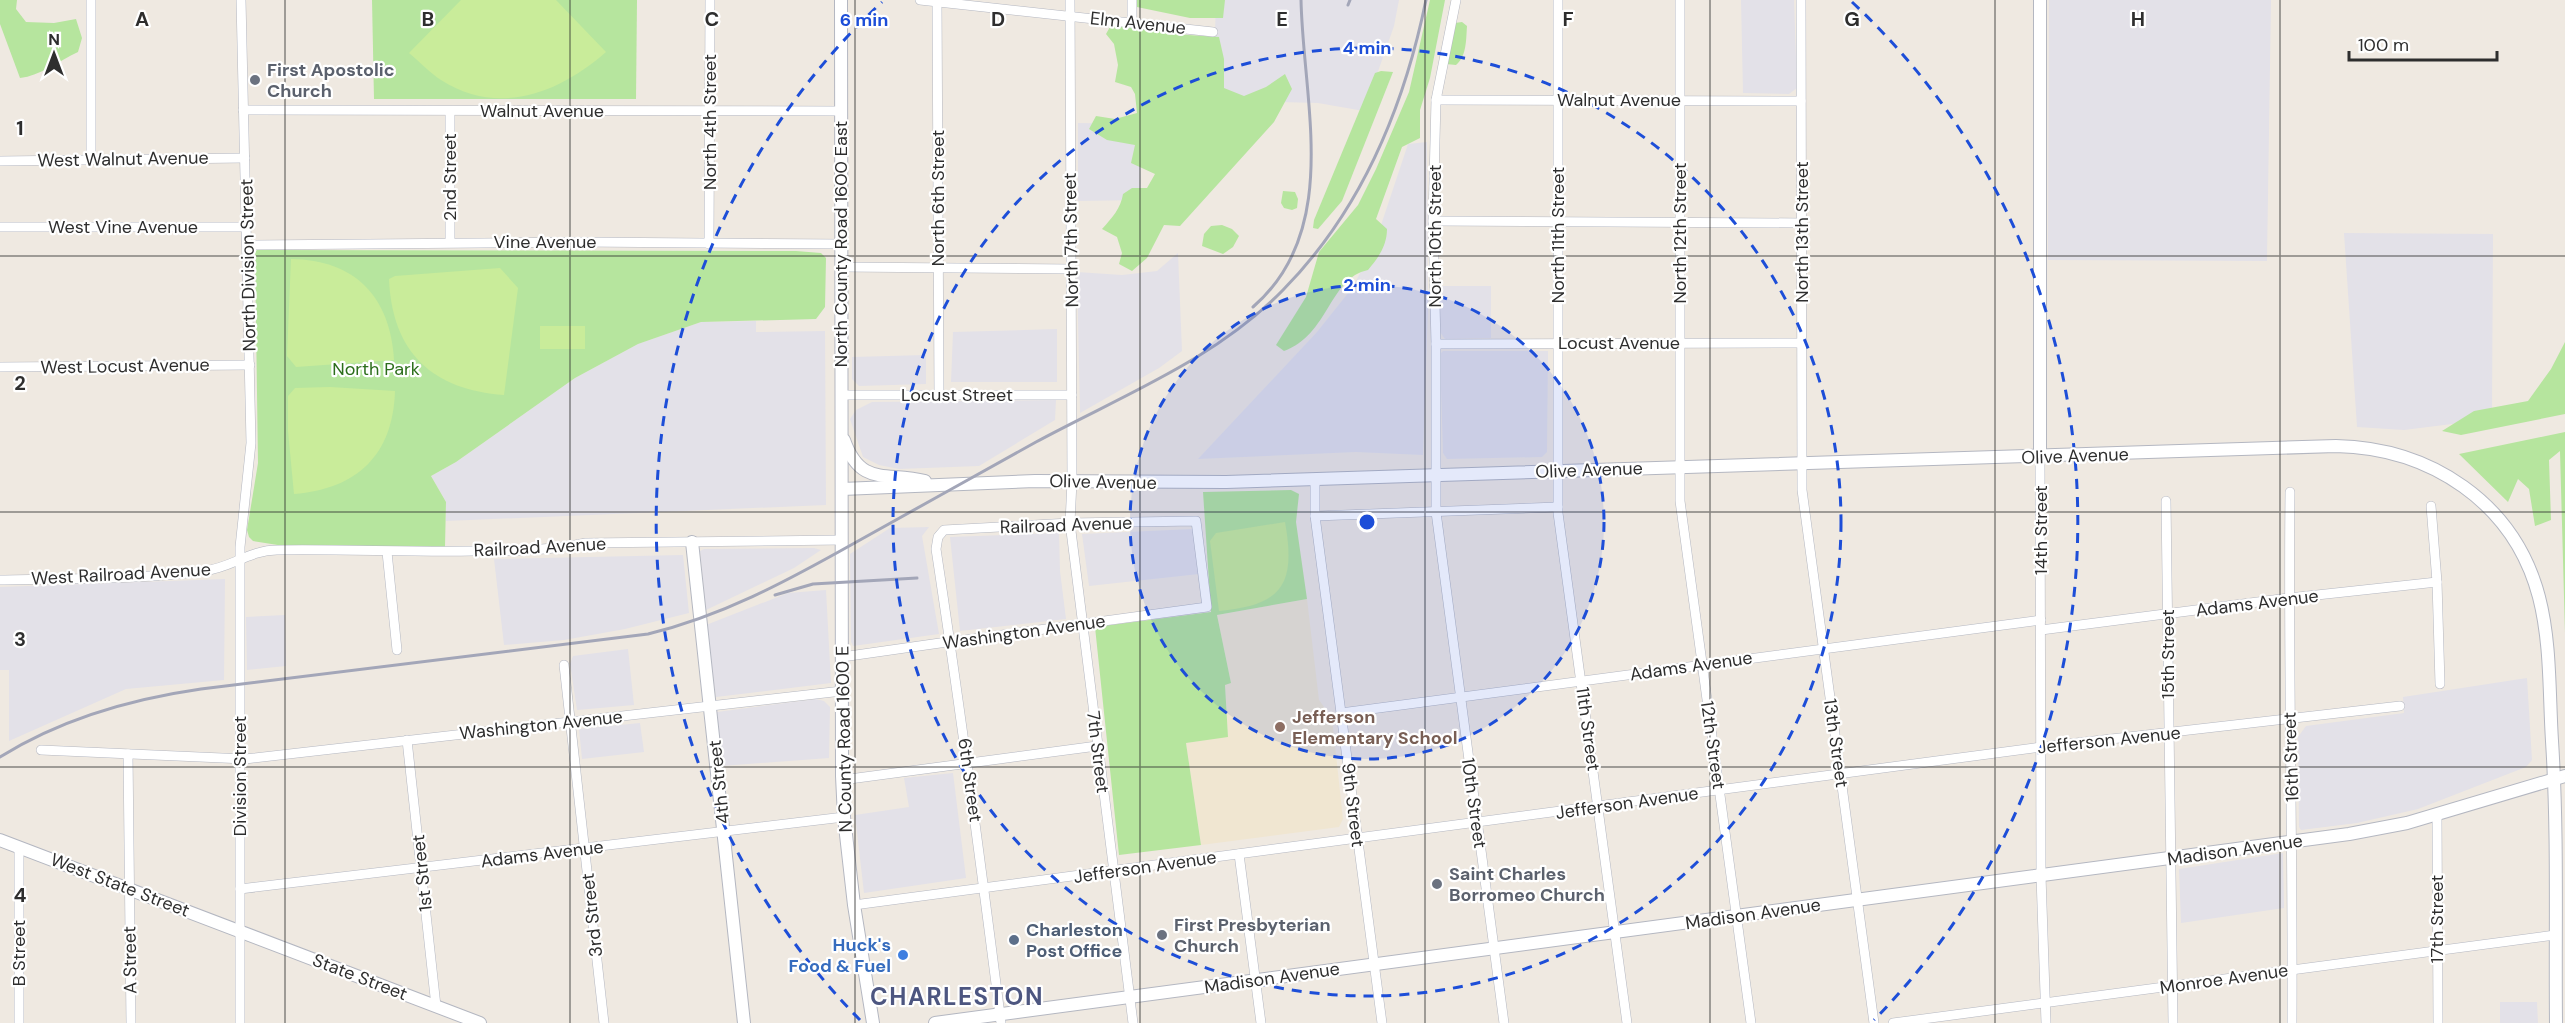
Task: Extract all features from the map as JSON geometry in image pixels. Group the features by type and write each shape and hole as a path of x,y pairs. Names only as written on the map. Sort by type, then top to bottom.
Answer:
{"street":[{"path":"91,0 91,160"},
{"name":"North Division Street","path":"241,0 251,443 242,530"},
{"name":"North 4th Street","path":"710,0 710,244"},
{"name":"North County Road 1600 East","path":"841,0 842,489"},
{"name":"Elm Avenue","path":"920,0 1213,32"},
{"name":"North 7th Street","path":"1070,0 1068,15 1072,269 1072,481"},
{"path":"1132,0 1132,22"},
{"name":"North 10th Street","path":"1437,474 1433,221 1436,100 1456,0"},
{"name":"North 11th Street","path":"1558,0 1558,470"},
{"name":"North 12th Street","path":"1680,0 1680,467"},
{"name":"North 13th Street","path":"1801,0 1802,464"},
{"name":"14th Street","path":"2040,0 2041,876 2046,1023"},
{"name":"North 6th Street","path":"937,1 939,395"},
{"name":"Walnut Avenue","path":"1436,100 1801,101"},
{"name":"Walnut Avenue","path":"243,110 841,111"},
{"name":"2nd Street","path":"450,111 450,242"},
{"name":"West Walnut Avenue","path":"0,161 245,158"},
{"path":"1433,221 1803,223"},
{"name":"West Vine Avenue","path":"0,227 247,227"},
{"name":"Vine Avenue","path":"248,245 450,242 842,244"},
{"path":"841,267 1072,269"},
{"name":"Locust Avenue","path":"1436,344 1802,343"},
{"name":"West Locust Avenue","path":"0,367 250,365"},
{"name":"Locust Street","path":"842,395 1072,395"},
{"path":"842,433 848,451 865,471 874,476 912,477 938,484"},
{"name":"Olive Avenue","path":"842,489 1072,481 1196,483 2336,446 2382,450 2426,464 2445,474 2480,500 2510,534 2531,574 2543,615 2560,778 2555,935 2556,1023"},
{"name":"13th Street","path":"1802,464 1802,490 1874,1023"},
{"name":"12th Street","path":"1680,467 1680,501 1751,1023"},
{"name":"11th Street","path":"1558,470 1558,507 1627,1023"},
{"name":"10th Street","path":"1437,474 1436,512 1504,1023"},
{"name":"9th Street","path":"1315,479 1315,516 1382,1023"},
{"name":"7th Street","path":"1072,481 1070,523 1133,1023"},
{"name":"N County Road 1600 E","path":"842,489 844,816 873,1023"},
{"name":"16th Street","path":"2290,492 2289,720 2293,842 2292,1023"},
{"name":"15th Street","path":"2166,501 2174,1023"},
{"path":"2431,506 2437,582 2440,684"},
{"path":"1315,516 1558,507"},
{"name":"Railroad Avenue","path":"938,537 944,530 1070,523 1196,521 1207,608"},
{"name":"Division Street","path":"240,1023 240,558 242,530"},
{"name":"6th Street","path":"938,537 936,549 968,763 1001,1019"},
{"name":"Railroad Avenue","path":"240,558 257,551 276,550 387,552 548,550 586,543 842,540"},
{"name":"4th Street","path":"692,542 744,1023"},
{"path":"387,552 397,650"},
{"name":"West Railroad Avenue","path":"0,580 184,574 230,566 240,558"},
{"name":"Adams Avenue","path":"1341,713 1824,649 2041,625 2168,614 2437,582"},
{"name":"Washington Avenue","path":"842,657 1207,608"},
{"name":"3rd Street","path":"564,665 604,1023"},
{"name":"Washington Avenue","path":"41,750 240,758 842,691"},
{"name":"Jefferson Avenue","path":"855,905 2041,747 2400,706"},
{"name":"1st Street","path":"407,740 436,1006"},
{"path":"842,780 1097,746"},
{"name":"A Street","path":"128,754 130,1023"},
{"name":"Madison Avenue","path":"935,1023 1001,1019 1130,997 2378,830 2560,778"},
{"name":"17th Street","path":"2437,814 2438,1023"},
{"name":"Adams Avenue","path":"240,889 844,816"},
{"name":"West State Street","path":"0,840 240,931"},
{"name":"B Street","path":"19,847 19,1023"},
{"path":"1239,854 1261,1023"},
{"name":"State Street","path":"240,931 480,1023"},
{"name":"Monroe Avenue","path":"1893,1023 2555,935"}],"shaded area":[{"path":"1216,0 1399,0 1394,26 1364,111 1318,103 1213,100"},
{"path":"1741,0 1794,0 1797,88 1789,94 1743,93"},
{"path":"2049,0 2271,0 2267,261 2048,260"},
{"path":"1078,123 1140,124 1141,200 1078,201"},
{"path":"1427,142 1428,308 1423,455 1356,452 1198,459 1317,332 1353,287 1375,243 1408,144"},
{"path":"2344,233 2493,234 2492,419 2404,430 2357,427"},
{"path":"1178,253 1182,351 1159,368 1080,413 1077,272 1122,275 1157,271"},
{"path":"1440,286 1491,286 1491,338 1445,339 1440,332"},
{"path":"756,321 756,332 825,331 826,505 446,521 446,502 431,476 456,462 575,378 638,344 701,322"},
{"path":"1057,329 1057,382 951,382 953,332"},
{"path":"1443,351 1548,351 1547,452 1542,457 1447,459 1443,453 1440,354"},
{"path":"926,355 926,384 859,386 852,379 852,357"},
{"path":"1056,400 1055,420 979,466 899,469 879,465 863,457 850,419 856,410 872,402"},
{"path":"929,527 922,536 939,634 853,646 851,642 850,554 890,528"},
{"path":"1193,529 1199,574 1089,586 1082,534"},
{"path":"1059,533 1060,571 1066,619 960,631 950,537"},
{"path":"814,548 821,550 794,568 706,610 700,551 704,549"},
{"path":"683,555 689,613 625,629 564,640 504,645 494,559"},
{"path":"225,579 224,680 126,689 9,741 9,670 0,670 0,587"},
{"path":"826,590 831,683 716,697 706,625 788,593"},
{"name":"Jefferson Elementary School","path":"1307,599 1319,700 1332,718 1343,819 1339,827 1201,845 1186,743 1228,736 1225,684 1231,683 1217,615"},
{"path":"285,615 286,666 247,670 246,617"},
{"path":"628,649 634,705 577,710 570,664 573,656"},
{"path":"2527,678 2532,760 2526,767 2418,809 2357,823 2301,830 2299,827 2298,737 2306,726 2404,713 2403,697"},
{"path":"816,699 824,701 830,707 829,758 722,766 717,712"},
{"path":"640,723 644,752 582,759 579,729"},
{"path":"953,773 966,878 864,893 855,815 909,807 904,778"},
{"path":"2283,853 2284,908 2181,923 2179,869"},
{"path":"2500,1002 2537,1002 2538,1023 2500,1023"}],"green space":[{"path":"0,0 17,0 16,9 26,22 54,23 76,19 82,38 78,52 42,71 20,78 0,24"},
{"path":"372,0 637,0 636,99 374,99"},
{"path":"461,0 556,0 606,52 569,79 528,95 506,98 485,97 463,91 441,80 409,53"},
{"path":"1133,0 1225,0 1223,18 1190,18 1137,7"},
{"path":"1430,0 1445,0 1430,78 1420,110 1420,138 1402,147 1376,219 1387,229 1384,246 1368,270 1355,275 1345,284 1311,333 1284,351 1276,345 1306,297 1319,252 1358,205 1409,92"},
{"path":"1462,22 1467,26 1464,52 1456,65 1446,64 1455,23"},
{"path":"1111,25 1219,37 1224,59 1224,88 1244,96 1266,87 1285,74 1292,89 1274,122 1180,226 1164,225 1147,258 1132,271 1119,264 1122,253 1117,237 1102,229 1113,217 1123,194 1132,188 1147,188 1155,174 1131,163 1135,145 1107,140 1089,129 1096,116 1115,119 1137,113 1135,94 1131,87 1115,82 1118,65 1114,44 1106,34"},
{"path":"1393,72 1342,201 1318,229 1313,228 1314,220 1375,73"},
{"path":"1283,191 1295,192 1298,199 1297,208 1292,210 1284,208 1281,203"},
{"path":"1222,225 1232,229 1239,236 1233,247 1223,254 1202,246 1204,234 1211,226"},
{"name":"North Park","path":"257,250 796,251 821,253 826,258 825,307 816,319 701,322 638,344 575,378 456,462 431,476 446,502 445,547 284,546 253,541 247,530 258,463 255,252"},
{"path":"291,259 334,266 365,286 377,300 385,317 394,360 296,367 287,356"},
{"path":"500,268 518,288 504,395 479,392 456,385 437,376 421,363 408,347 398,328 389,279 395,276"},
{"path":"540,326 585,326 585,349 540,349"},
{"path":"2565,342 2565,414 2461,435 2442,431 2474,411 2528,401 2551,369"},
{"path":"330,387 395,391 393,414 387,433 379,450 367,465 353,476 336,485 294,494 288,431 288,396 295,388"},
{"path":"2565,432 2565,633 2560,451 2549,460 2551,520 2535,526 2529,489 2518,479 2508,502 2459,454"},
{"path":"1291,490 1299,494 1296,522 1307,599 1217,615 1231,683 1225,685 1228,737 1186,743 1201,845 1119,855 1095,627 1211,612 1203,492"},
{"path":"1285,522 1288,561 1286,576 1280,588 1271,597 1258,603 1219,611 1210,541 1216,533"}],"railway":[{"path":"1253,307 1281,276 1298,241 1308,203 1311,163 1310,122 1301,0"},
{"path":"1348,5 1350,0"},
{"path":"0,757 72,721 123,705 175,693 648,634 727,608 802,572 1036,442 1166,375 1228,337 1256,315 1311,259 1357,192 1392,118 1417,40 1426,0"},
{"path":"775,595 813,584 917,578"}],"place":[{"name":"First Apostolic Church","path":"255,80"},
{"name":"Jefferson Elementary School","path":"1280,727"},
{"name":"Saint Charles Borromeo Church","path":"1437,884"},
{"name":"First Presbyterian Church","path":"1162,935"},
{"name":"Charleston Post Office","path":"1014,940"},
{"name":"Huck's Food & Fuel","path":"903,955"}],"district":[{"name":"CHARLESTON","path":"957,996"}]}
